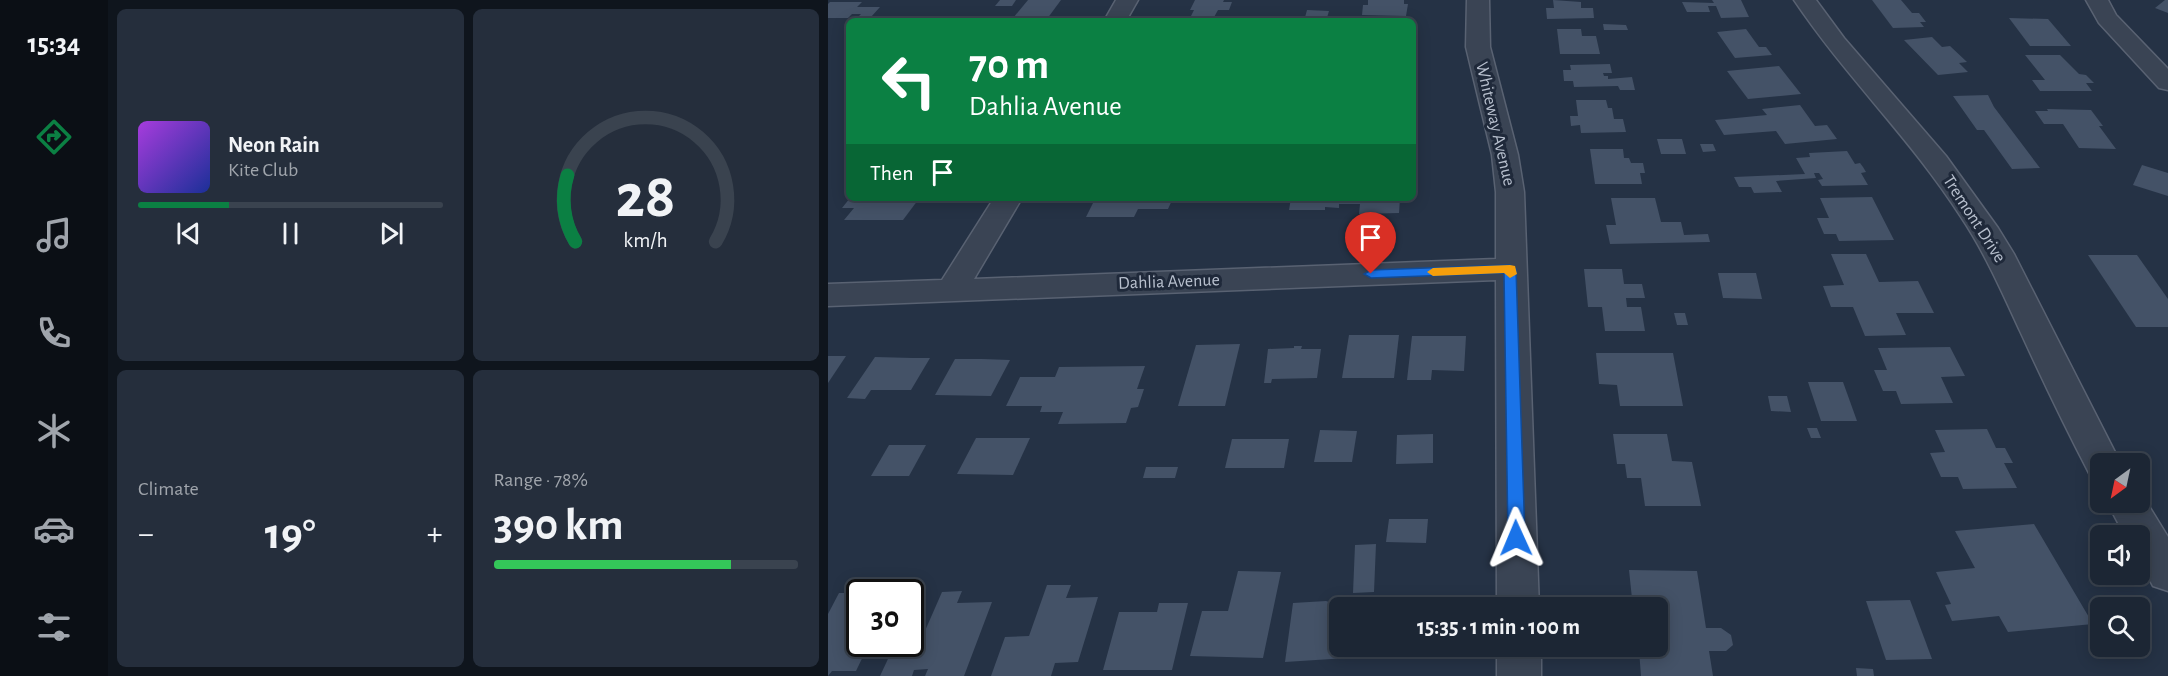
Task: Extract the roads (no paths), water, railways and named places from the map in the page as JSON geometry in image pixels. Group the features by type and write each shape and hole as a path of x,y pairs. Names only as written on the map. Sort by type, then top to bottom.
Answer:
{"street":[{"path":"1117,18 1127,0"},
{"name":"Whiteway Avenue","path":"1478,0 1478,47 1505,155 1510,192 1518,597"},
{"name":"Tremont Drive","path":"1805,0 1823,28 1935,160 1983,227 1999,254 2097,453"},
{"path":"2097,0 2108,18 2168,83"},
{"path":"952,290 1006,201"},
{"name":"Dahlia Avenue","path":"828,295 1510,269"},
{"path":"2133,513 2168,573"},
{"path":"1519,657 1519,676"}]}
